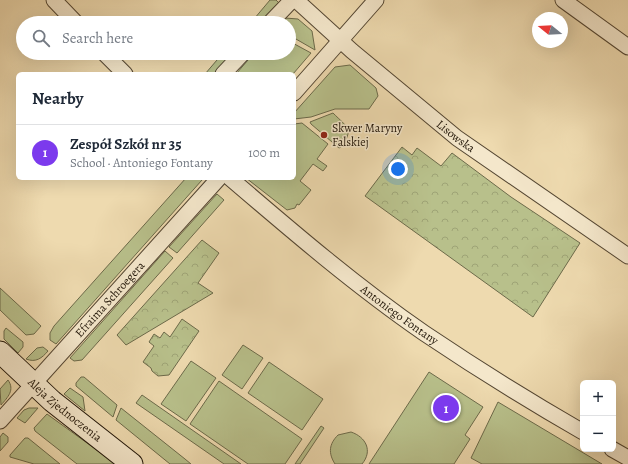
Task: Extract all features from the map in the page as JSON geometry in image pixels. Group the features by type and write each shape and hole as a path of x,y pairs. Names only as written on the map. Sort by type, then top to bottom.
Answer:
{"street":[{"path":"54,0 69,16"},
{"path":"277,16 292,0"},
{"name":"Lisowska","path":"296,0 340,40 457,138 628,256"},
{"path":"296,91 376,0"},
{"path":"563,0 628,47"},
{"path":"111,60 123,72"},
{"path":"225,72 236,60"},
{"name":"Efraima Schroegera","path":"0,421 217,180"},
{"name":"Antoniego Fontany","path":"232,180 330,263 423,332 480,370 580,430"},
{"name":"Aleja Zjednoczenia","path":"0,352 33,384 132,464"},
{"path":"616,451 628,458"}],"green space":[{"path":"270,0 276,0 279,3 278,7 270,16 257,16"},
{"path":"296,19 312,31 315,50 296,39"},
{"path":"296,45 311,53 295,72 238,72 248,60 296,60"},
{"path":"217,60 230,60 219,72 207,72"},
{"path":"350,65 376,88 378,96 369,109 335,109 311,117 296,119 296,111 335,67"},
{"path":"333,113 348,129 345,141 339,148 310,122"},
{"path":"302,123 328,144 317,159 327,166 323,171 313,164 300,181 311,190 299,205 297,204 295,208 287,210 249,180 296,180 296,124"},
{"path":"402,147 412,155 417,148 441,166 452,153 511,197 580,243 533,317 365,196"},
{"path":"184,180 202,180 56,344 50,340 50,333 54,326"},
{"path":"217,194 224,200 177,253 169,247"},
{"path":"202,240 219,253 198,283 213,293 126,345 117,335"},
{"path":"165,251 173,258 82,360 74,361 70,358"},
{"path":"0,288 41,326 34,334 26,335 0,310"},
{"path":"182,319 199,331 169,375 158,376 143,362 154,346 149,342 154,334 160,338 164,332 170,337"},
{"path":"6,328 23,342 23,347 18,353 4,339 4,331"},
{"path":"243,345 263,358 242,389 222,375"},
{"path":"43,347 48,351 41,358 36,360 26,359 37,348"},
{"path":"191,361 216,378 186,421 161,404"},
{"path":"269,362 323,399 302,430 248,393"},
{"path":"429,372 483,407 465,435 470,439 454,464 369,464"},
{"path":"81,377 84,377 117,405 113,417 76,386 76,383"},
{"path":"8,380 11,390 1,405 0,389"},
{"path":"219,381 302,439 285,464 248,464 190,424"},
{"path":"70,388 83,397 85,411 64,394"},
{"path":"142,395 241,464 224,464 136,403"},
{"path":"498,402 602,464 482,464 471,458"},
{"path":"29,408 38,408 25,423 17,418 24,410"},
{"path":"121,408 191,464 170,464 116,420"},
{"path":"47,414 116,464 77,464 35,431 34,428"},
{"path":"321,426 324,428 300,464 295,464"},
{"path":"351,432 361,437 364,441 367,449 365,459 362,464 335,464 330,452 331,445 338,435"},
{"path":"3,433 8,437 8,442 0,451 0,437"},
{"path":"25,438 28,438 60,464 34,464 10,457 10,455"}],"place":[{"name":"Skwer Maryny Falskiej","path":"324,135"},
{"name":"Zespół Szkół nr 35","path":"446,408"}]}
